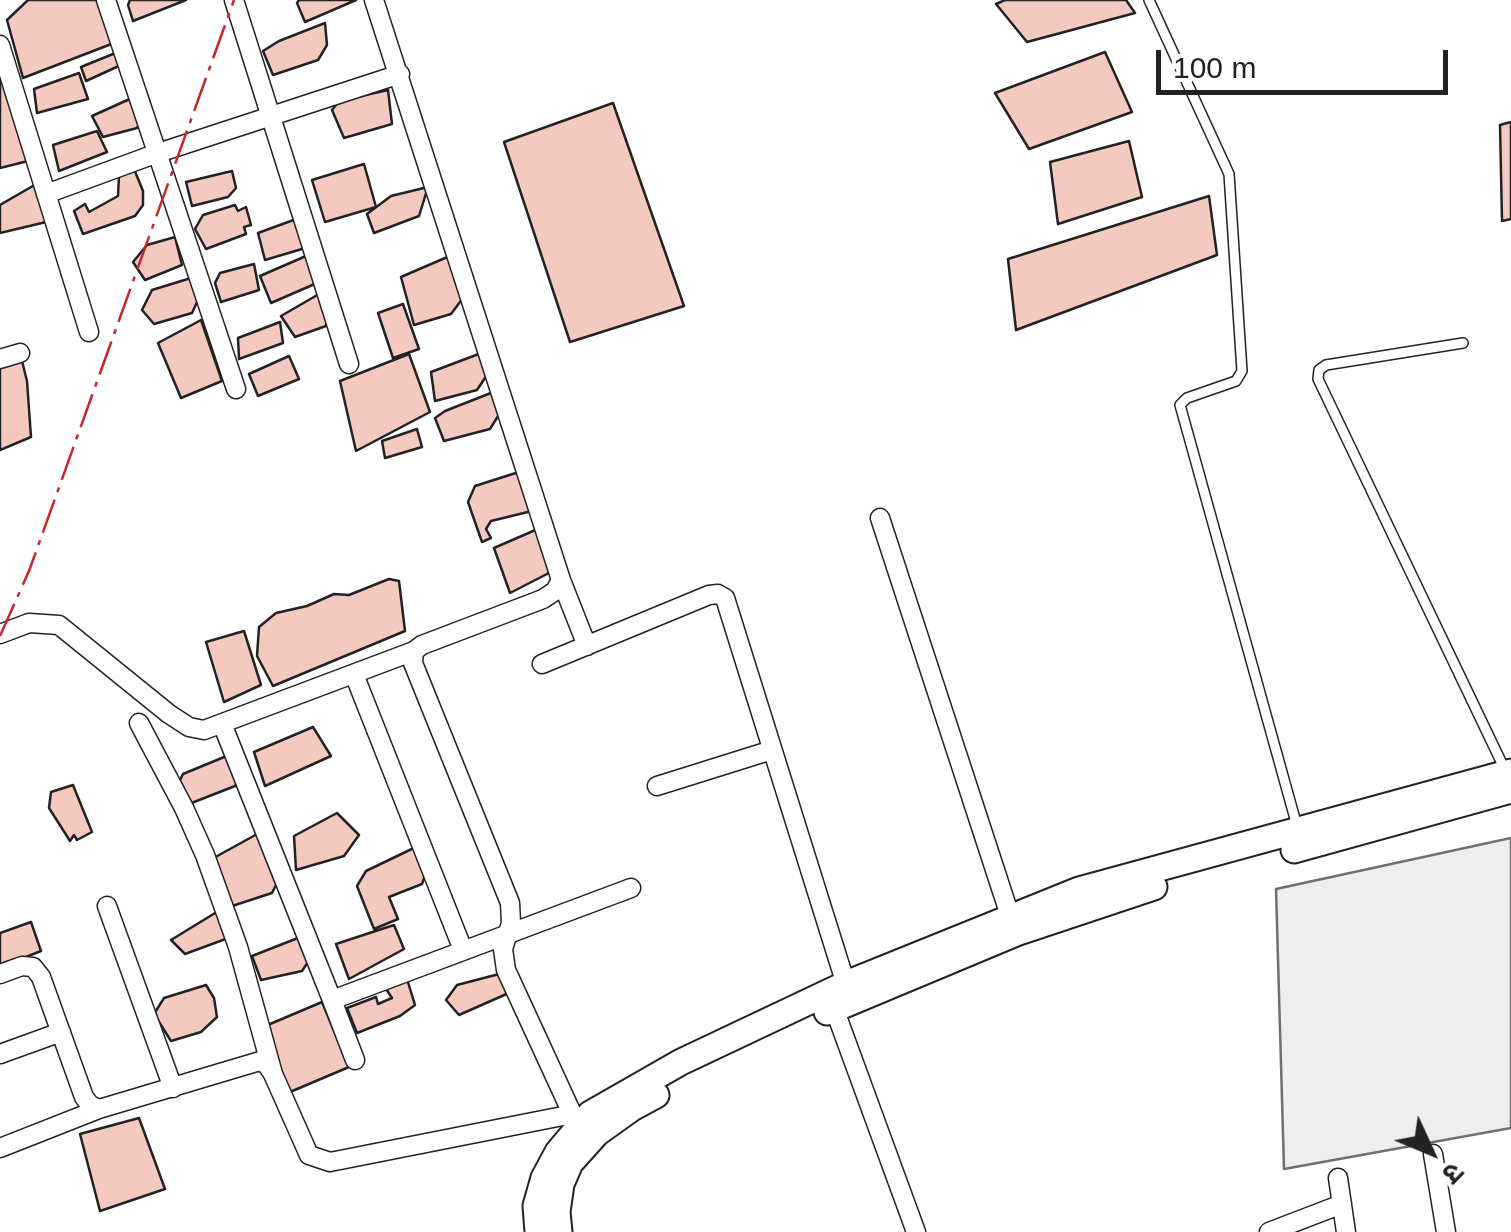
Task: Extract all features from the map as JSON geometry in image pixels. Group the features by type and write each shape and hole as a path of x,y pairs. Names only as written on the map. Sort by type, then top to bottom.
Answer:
{"main road":[{"path":"538,1232 536,1206 544,1178 579,1127 615,1097 681,1062 844,998 1013,924 1080,890 1301,839 1509,782"},
{"path":"559,1232 560,1184 579,1127"}],"street":[{"path":"106,0 236,389"},
{"path":"234,0 349,364"},
{"path":"374,0 561,580 586,646"},
{"path":"0,45 89,332"},
{"path":"46,194 400,74"},
{"path":"0,359 20,353"},
{"path":"880,518 1013,924"},
{"path":"0,634 30,623 59,625 179,720 204,730 223,726 543,598 555,591 561,580"},
{"path":"542,664 718,594 729,608 916,1232"},
{"path":"140,723 205,856 238,947 273,1074 309,1155 330,1162 579,1127 506,970 504,949 512,914 510,903 413,663 414,651"},
{"path":"354,674 463,950"},
{"path":"223,726 355,1060"},
{"path":"657,786 772,750"},
{"path":"332,1000 631,888"},
{"path":"107,906 173,1088"},
{"path":"0,974 22,966 32,967 41,977 84,1096 99,1110"},
{"path":"0,1054 61,1032"},
{"path":"0,1148 99,1110 260,1061 273,1074"},
{"path":"1433,1154 1446,1232"},
{"path":"1338,1178 1346,1232"},
{"path":"1269,1232 1290,1228 1342,1204"}],"lane":[{"path":"1150,0 1230,174 1242,371 1236,380 1187,398 1180,405 1301,839"},
{"path":"1462,343 1326,365 1318,370 1318,378 1509,782"}],"shaded area":[{"path":"1511,838 1511,1128 1284,1169 1276,889"}],"building":[{"path":"28,0 100,0 114,43 23,78 7,20"},
{"path":"130,0 186,0 133,21"},
{"path":"299,0 356,0 305,22"},
{"path":"1005,0 1126,0 1135,13 1027,42 996,4"},
{"path":"325,23 327,45 318,60 273,75 263,51"},
{"path":"118,52 121,65 86,81 81,67"},
{"path":"1105,52 1132,112 1029,149 995,93"},
{"path":"0,63 28,161 0,168"},
{"path":"79,73 88,99 37,113 34,89"},
{"path":"388,90 392,124 344,138 332,110 339,101"},
{"path":"132,98 140,122 137,128 103,137 92,116"},
{"path":"613,103 684,306 570,342 504,142"},
{"path":"1511,122 1511,219 1502,221 1500,125"},
{"path":"97,131 107,152 59,171 53,145"},
{"path":"1129,141 1142,197 1058,224 1050,162"},
{"path":"364,164 376,207 325,222 312,180"},
{"path":"134,169 143,191 143,205 135,216 83,234 74,211 85,204 89,212 118,196 119,175"},
{"path":"232,171 236,188 228,197 192,206 186,182"},
{"path":"38,183 46,222 0,233 0,205"},
{"path":"428,187 419,216 374,233 367,214 391,196"},
{"path":"1209,196 1217,255 1016,330 1008,259"},
{"path":"235,205 238,211 246,207 251,225 244,227 246,234 206,249 195,229 203,215"},
{"path":"299,218 307,236 302,249 265,260 258,233"},
{"path":"175,237 182,265 145,280 133,262 147,245"},
{"path":"452,255 463,298 451,314 414,325 401,277"},
{"path":"306,256 317,283 271,303 260,276"},
{"path":"254,264 259,290 221,302 215,283 220,273"},
{"path":"191,278 198,300 192,313 154,324 142,310 152,290"},
{"path":"319,294 327,315 326,326 295,337 281,316"},
{"path":"403,304 419,349 393,358 378,313"},
{"path":"201,320 222,381 181,398 158,343"},
{"path":"280,322 283,343 239,359 238,338"},
{"path":"484,352 489,372 477,390 435,401 431,372"},
{"path":"20,353 27,381 31,437 0,450 0,369"},
{"path":"409,354 430,412 356,451 340,381"},
{"path":"289,356 299,379 258,396 249,374"},
{"path":"496,391 500,413 490,429 444,441 435,418"},
{"path":"417,429 422,447 385,458 382,441"},
{"path":"522,471 536,510 491,521 486,529 491,538 482,542 468,502 475,486"},
{"path":"540,528 549,573 510,593 494,548"},
{"path":"389,579 399,581 405,631 273,686 257,656 259,627 276,613 334,594 349,595"},
{"path":"244,631 261,685 224,702 206,642"},
{"path":"313,727 331,756 265,786 254,752"},
{"path":"229,755 240,776 235,786 189,804 177,786 183,774"},
{"path":"73,785 92,832 77,840 74,835 70,841 49,808 51,792"},
{"path":"337,813 359,835 344,856 296,870 294,836"},
{"path":"259,833 280,877 272,893 229,907 210,860"},
{"path":"418,846 428,867 422,884 389,897 398,919 374,929 357,886 366,871"},
{"path":"220,910 231,937 185,954 171,940"},
{"path":"31,922 41,951 0,967 0,933"},
{"path":"394,925 404,949 349,979 336,944"},
{"path":"303,936 312,956 302,971 261,980 252,956"},
{"path":"503,973 511,992 459,1015 446,1000 457,985"},
{"path":"407,979 415,1005 400,1016 357,1033 347,1008 376,997 378,1004 392,998 384,986"},
{"path":"206,985 214,998 217,1017 201,1032 171,1041 154,1014 164,998"},
{"path":"322,1002 349,1067 290,1092 263,1027"},
{"path":"139,1118 165,1189 100,1211 80,1134"}],"power":[{"path":"0,636 29,571 234,0"}]}
